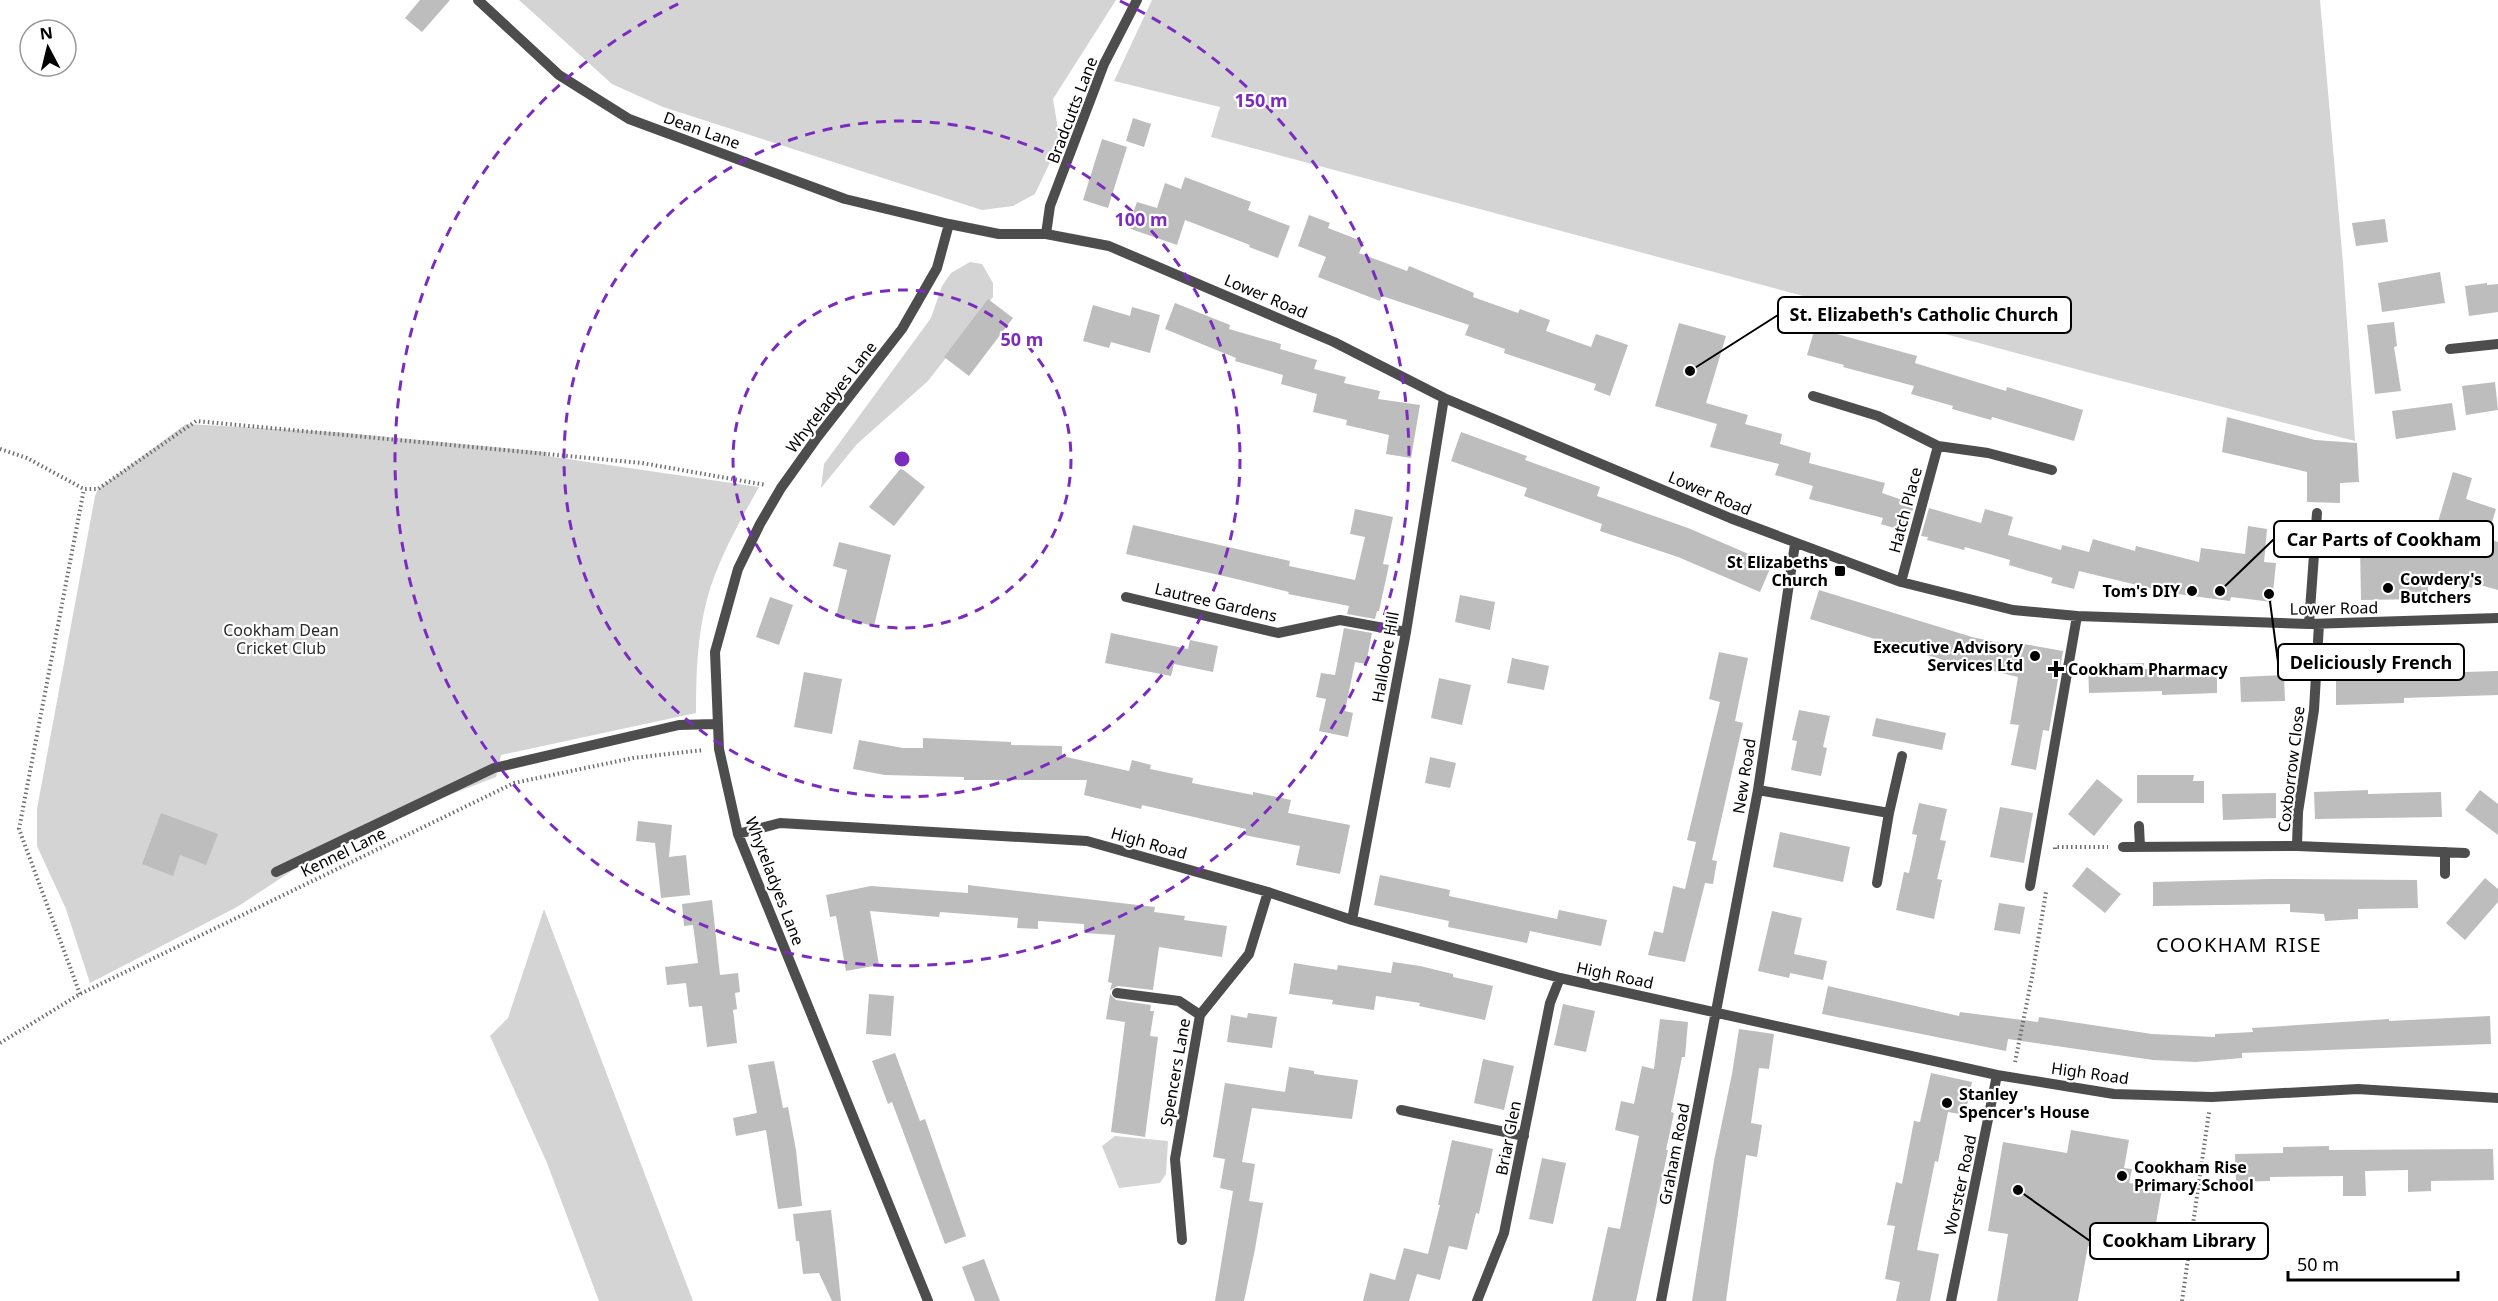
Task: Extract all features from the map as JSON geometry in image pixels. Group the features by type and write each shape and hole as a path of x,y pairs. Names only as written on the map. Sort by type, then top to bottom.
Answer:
{"street":[{"name":"Dean Lane","path":"478,0 559,75 629,119 845,199 949,224"},
{"name":"Bradcutts Lane","path":"1046,234 1050,206 1104,64 1137,0"},
{"name":"Lower Road","path":"949,224 999,234 1046,234 1109,246 1334,342 1444,399 1795,544 1901,582 2013,610 2077,616 2314,624 2498,618"},
{"name":"Whyteladyes Lane","path":"928,1301 738,834 719,749 716,724 716,652 738,569 760,524 781,488 902,329 937,268 949,224"},
{"path":"2450,349 2498,344"},
{"path":"1813,396 1878,416 1938,446 1988,453 2052,470"},
{"name":"Halldore Hill","path":"1352,920 1406,632 1444,399"},
{"name":"Hatch Place","path":"1901,582 1938,446"},
{"name":"Coxborrow Close","path":"2297,846 2298,812 2314,710 2317,513"},
{"name":"New Road","path":"1717,1013 1758,790 1795,544"},
{"name":"Lautree Gardens","path":"1126,597 1278,633 1340,620 1406,632"},
{"path":"2030,886 2077,616"},
{"path":"276,872 494,768 679,725 716,724"},
{"path":"1877,883 1902,756"},
{"path":"1758,790 1889,813"},
{"name":"High Road","path":"738,834 780,823 1087,841 1268,892 1352,920 1560,978 1997,1075 2114,1094 2212,1097 2358,1089 2498,1098"},
{"path":"2139,826 2140,847"},
{"name":"Coxborrow Close","path":"2123,847 2297,846 2465,853"},
{"path":"2445,852 2445,874"},
{"name":"Spencers Lane","path":"1182,1240 1175,1160 1200,1015 1249,954 1268,892"},
{"name":"Briar Glen","path":"1477,1301 1504,1233 1550,1003 1560,978"},
{"path":"1117,993 1179,1001 1200,1015"},
{"name":"Graham Road","path":"1661,1301 1717,1013"},
{"name":"Worster Road","path":"1951,1301 1997,1075"},
{"path":"1401,1110 1524,1136"}],"path":[{"path":"0,449 27,458 84,489 98,489 196,421 642,463 781,488"},
{"path":"80,994 19,829 84,489"},
{"name":"Kennel Lane","path":"0,1043 80,994 514,783 633,758 719,749"},
{"path":"2053,856 2055,847 2123,847"},
{"path":"2012,1077 2032,977 2047,883"},
{"path":"2182,1301 2212,1097"}],"green space":[{"path":"519,0 1116,0 1053,99 1060,141 1035,194 1013,206 982,210 663,107 612,84"},
{"path":"1152,0 2320,0 2343,263 2355,441 2098,375 1211,137 1220,107 1114,81"},
{"path":"970,262 982,264 993,283 993,297 928,381 857,444 821,488 824,464 931,318 942,286 951,273"},
{"name":"Cookham Dean Cricket Club","path":"186,424 336,432 547,452 547,456 759,487 723,555 707,599 698,656 696,713 501,755 496,777 413,809 310,859 237,907 90,983 66,909 37,846 37,809 95,496 98,489"},
{"path":"544,909 693,1301 599,1301 547,1163 490,1036 508,1018"},
{"path":"1115,1136 1168,1141 1166,1174 1160,1183 1119,1188 1102,1146"}],"building":[{"path":"420,0 450,0 422,32 405,18"},
{"path":"1133,118 1151,124 1144,147 1126,141"},
{"path":"1102,139 1127,147 1108,208 1083,200"},
{"path":"1185,177 1251,202 1248,210 1290,226 1278,258 1185,220 1177,245 1128,228 1137,202 1157,208 1165,183 1181,189"},
{"path":"1309,215 1330,223 1328,228 1364,242 1359,253 1407,271 1409,266 1474,293 1473,297 1518,313 1520,309 1550,320 1546,331 1591,347 1596,334 1628,345 1610,396 1594,390 1596,384 1504,353 1505,349 1465,335 1469,325 1382,296 1380,301 1318,277 1326,257 1298,246"},
{"path":"2385,219 2388,242 2356,246 2352,223"},
{"path":"2440,272 2445,303 2382,312 2378,283"},
{"path":"2487,283 2487,285 2498,284 2498,312 2469,316 2465,286"},
{"path":"988,299 1013,318 969,376 944,357"},
{"path":"1175,303 1230,325 1229,329 1281,344 1280,349 1317,360 1314,369 1346,377 1344,383 1380,391 1378,399 1420,405 1411,458 1386,454 1389,435 1346,425 1347,420 1313,412 1317,394 1281,384 1283,375 1235,361 1236,358 1165,329"},
{"path":"1093,305 1130,316 1132,307 1160,315 1150,353 1111,342 1109,348 1083,341"},
{"path":"2394,322 2397,346 2394,347 2401,391 2375,394 2367,325"},
{"path":"1679,323 1726,336 1706,403 1748,415 1745,424 1782,434 1780,444 1811,453 1809,463 1885,483 1882,493 1914,504 1907,532 1881,524 1883,518 1809,499 1813,486 1775,475 1779,464 1710,447 1717,424 1655,406"},
{"path":"1815,328 1917,356 1915,363 2006,391 2007,387 2083,410 2074,441 1992,417 1991,420 1952,409 1953,406 1911,394 1914,386 1807,355"},
{"path":"2495,382 2498,410 2466,415 2462,386"},
{"path":"2452,403 2456,430 2396,439 2392,411"},
{"path":"2227,417 2315,440 2357,443 2359,482 2340,483 2340,503 2307,502 2307,472 2222,452"},
{"path":"1461,432 1527,456 1525,460 1600,487 1597,496 1688,528 1772,564 1760,592 1678,557 1600,531 1602,524 1524,496 1527,488 1451,461"},
{"path":"901,468 925,487 894,526 869,507"},
{"path":"2453,472 2472,478 2466,499 2496,509 2487,538 2498,542 2498,590 2473,583 2472,588 2428,575 2428,599 2361,600 2360,546 2431,545"},
{"path":"1929,508 1981,523 1985,509 2013,517 2008,535 2061,550 2062,545 2089,552 2093,539 2135,551 2136,546 2199,562 2201,548 2245,554 2248,526 2267,529 2264,562 2276,563 2272,602 2231,597 2230,601 2170,593 2079,571 2074,589 2051,583 2053,578 2009,565 2010,560 1965,547 1964,550 1927,540 1928,537 1921,536"},
{"path":"1355,509 1393,517 1383,564 1389,565 1379,611 1375,619 1347,614 1349,606 1288,594 1289,592 1126,554 1133,525 1290,561 1289,566 1355,580 1365,537 1350,534"},
{"path":"839,542 891,555 874,626 836,617 847,570 833,566"},
{"path":"1819,590 1972,637 2023,648 2024,644 2063,651 2049,731 2043,730 2036,770 2011,765 2019,725 2010,724 2018,677 1973,666 1972,669 1810,619"},
{"path":"1460,595 1495,602 1490,630 1455,622"},
{"path":"770,597 793,605 779,645 756,637"},
{"path":"1344,628 1372,633 1366,664 1355,662 1345,711 1353,713 1348,737 1319,731 1326,699 1316,697 1321,673 1335,675"},
{"path":"1111,633 1188,649 1190,640 1218,646 1213,672 1174,664 1171,676 1105,663"},
{"path":"1719,652 1748,658 1735,721 1743,723 1712,860 1717,861 1713,884 1705,883 1685,962 1648,955 1654,931 1663,933 1673,886 1685,889 1696,842 1687,840 1720,702 1709,699"},
{"path":"1512,658 1549,666 1544,690 1507,683"},
{"path":"2144,663 2144,669 2217,667 2217,693 2162,695 2162,691 2089,693 2088,665"},
{"path":"2465,670 2465,672 2498,671 2498,695 2404,698 2404,703 2336,705 2336,678 2423,675 2423,671"},
{"path":"804,672 842,679 832,734 794,727"},
{"path":"2284,675 2285,701 2241,702 2240,677"},
{"path":"1439,678 1471,685 1462,725 1431,718"},
{"path":"1799,710 1830,716 1823,747 1827,748 1821,776 1791,770 1797,741 1792,740"},
{"path":"1876,718 1946,733 1942,750 1872,736"},
{"path":"923,738 1011,742 1011,745 1062,746 1062,756 1129,771 1132,760 1151,765 1150,769 1193,778 1192,783 1291,800 1288,813 1350,825 1340,874 1296,865 1300,846 1244,835 1246,829 1142,805 1141,809 1084,795 1087,780 964,780 964,777 885,775 853,769 859,740 903,748 923,748"},
{"path":"1430,757 1456,763 1450,788 1425,783"},
{"path":"2137,775 2194,775 2193,781 2204,781 2204,803 2137,803"},
{"path":"2097,779 2123,800 2094,836 2068,814"},
{"path":"2368,790 2368,794 2441,792 2442,817 2315,819 2314,792"},
{"path":"2480,790 2498,804 2498,835 2465,810"},
{"path":"2276,793 2276,818 2223,820 2222,794"},
{"path":"1919,803 1947,809 1940,840 1946,841 1937,879 1942,880 1934,919 1896,910 1904,872 1909,873 1917,835 1912,834"},
{"path":"2000,807 2033,813 2024,863 1990,857"},
{"path":"161,813 218,834 206,865 180,855 173,876 142,864"},
{"path":"638,821 672,825 669,857 686,855 690,895 661,898 655,843 636,841"},
{"path":"1780,832 1850,847 1843,882 1773,867"},
{"path":"2087,867 2121,894 2105,913 2072,886"},
{"path":"1380,875 1450,890 1449,896 1557,919 1559,910 1607,920 1601,946 1530,931 1527,943 1448,927 1449,921 1374,905"},
{"path":"2485,878 2498,889 2498,902 2465,940 2446,923"},
{"path":"2270,879 2417,880 2418,908 2358,909 2358,919 2325,921 2324,914 2290,912 2290,904 2153,906 2153,882"},
{"path":"968,885 1155,907 1154,912 1185,916 1184,920 1227,926 1222,957 1159,947 1153,990 1118,986 1110,990 1112,983 1108,982 1115,935 1084,933 1084,924 1038,921 1038,929 1017,928 1018,918 940,912 939,917 870,911 879,965 846,971 836,916 830,917 826,895 871,886 968,893"},
{"path":"712,900 720,975 738,973 740,992 735,993 737,1009 733,1010 737,1043 707,1047 702,1006 689,1007 686,983 667,985 665,967 698,963 693,925 684,926 682,904"},
{"path":"1999,903 2025,907 2020,934 1994,930"},
{"path":"1772,911 1802,918 1794,954 1827,961 1823,980 1790,973 1789,978 1758,971"},
{"path":"1393,962 1420,966 1453,974 1453,977 1493,986 1485,1020 1419,1006 1420,1003 1376,996 1374,1010 1332,1004 1333,1000 1289,994 1294,963 1337,970 1338,965 1391,973"},
{"path":"1828,986 1959,1016 1960,1012 2038,1022 2039,1017 2152,1034 2215,1037 2215,1034 2253,1032 2252,1028 2389,1019 2389,1021 2490,1016 2491,1044 2242,1053 2242,1058 2196,1062 2153,1060 2008,1039 2006,1051 1822,1014"},
{"path":"869,994 894,996 891,1036 866,1034"},
{"path":"1110,994 1116,1000 1151,1005 1150,1011 1154,1011 1150,1036 1158,1037 1145,1137 1111,1132 1125,1022 1106,1019"},
{"path":"1563,1004 1595,1011 1586,1052 1554,1045"},
{"path":"1248,1013 1277,1017 1272,1048 1227,1042 1231,1015 1247,1018"},
{"path":"1660,1019 1688,1022 1685,1057 1682,1057 1671,1112 1674,1113 1666,1150 1668,1150 1636,1301 1592,1301 1608,1227 1620,1229 1639,1136 1615,1130 1621,1101 1634,1104 1642,1066 1654,1069"},
{"path":"1739,1029 1774,1034 1769,1069 1759,1068 1751,1123 1762,1125 1757,1157 1746,1155 1726,1301 1692,1301 1714,1161"},
{"path":"895,1053 920,1121 925,1119 966,1236 945,1244 892,1102 888,1104 872,1061"},
{"path":"1483,1059 1514,1066 1504,1110 1474,1103"},
{"path":"774,1061 783,1108 788,1107 796,1150 802,1206 778,1209 766,1130 736,1136 733,1118 757,1113 748,1065"},
{"path":"1289,1067 1314,1071 1314,1074 1358,1080 1352,1119 1252,1108 1242,1162 1255,1164 1249,1201 1263,1203 1255,1249 1244,1301 1215,1301 1233,1191 1220,1188 1225,1159 1213,1157 1225,1083 1285,1092"},
{"path":"1931,1073 1972,1082 1965,1115 1948,1112 1938,1162 1935,1161 1917,1250 1939,1254 1930,1301 1896,1301 1900,1282 1885,1279 1895,1226 1887,1225 1896,1182 1902,1184 1914,1121 1920,1122"},
{"path":"2071,1130 2129,1140 2124,1168 2132,1169 2129,1183 2162,1189 2150,1257 2088,1246 2078,1301 1997,1301 2008,1234 1988,1231 2003,1142 2067,1153"},
{"path":"1452,1140 1493,1149 1479,1214 1476,1213 1467,1250 1449,1246 1440,1280 1417,1274 1409,1301 1363,1301 1370,1273 1395,1280 1404,1248 1428,1254"},
{"path":"2329,1146 2329,1150 2493,1149 2494,1180 2431,1181 2431,1191 2408,1192 2408,1170 2365,1171 2366,1196 2343,1196 2343,1176 2270,1177 2270,1181 2236,1182 2235,1154 2283,1153 2283,1147"},
{"path":"1542,1158 1566,1163 1553,1224 1529,1219"},
{"path":"831,1210 841,1301 832,1301 819,1273 803,1274 793,1214"},
{"path":"984,1259 1000,1301 975,1301 962,1267"}],"place":[{"name":"St. Elizabeth's Catholic Church","path":"1690,371"},
{"name":"St Elizabeths Church","path":"1840,571"},
{"name":"Cowdery's Butchers","path":"2388,588"},
{"name":"Tom's DIY","path":"2192,591"},
{"name":"Car Parts of Cookham","path":"2220,591"},
{"name":"Deliciously French","path":"2269,594"},
{"name":"Executive Advisory Services Ltd","path":"2035,656"},
{"name":"Cookham Pharmacy","path":"2056,669"},
{"name":"Stanley Spencer's House","path":"1947,1103"},
{"name":"Cookham Rise Primary School","path":"2122,1176"},
{"name":"Cookham Library","path":"2018,1190"}],"district":[{"name":"COOKHAM RISE","path":"2239,945"}]}
